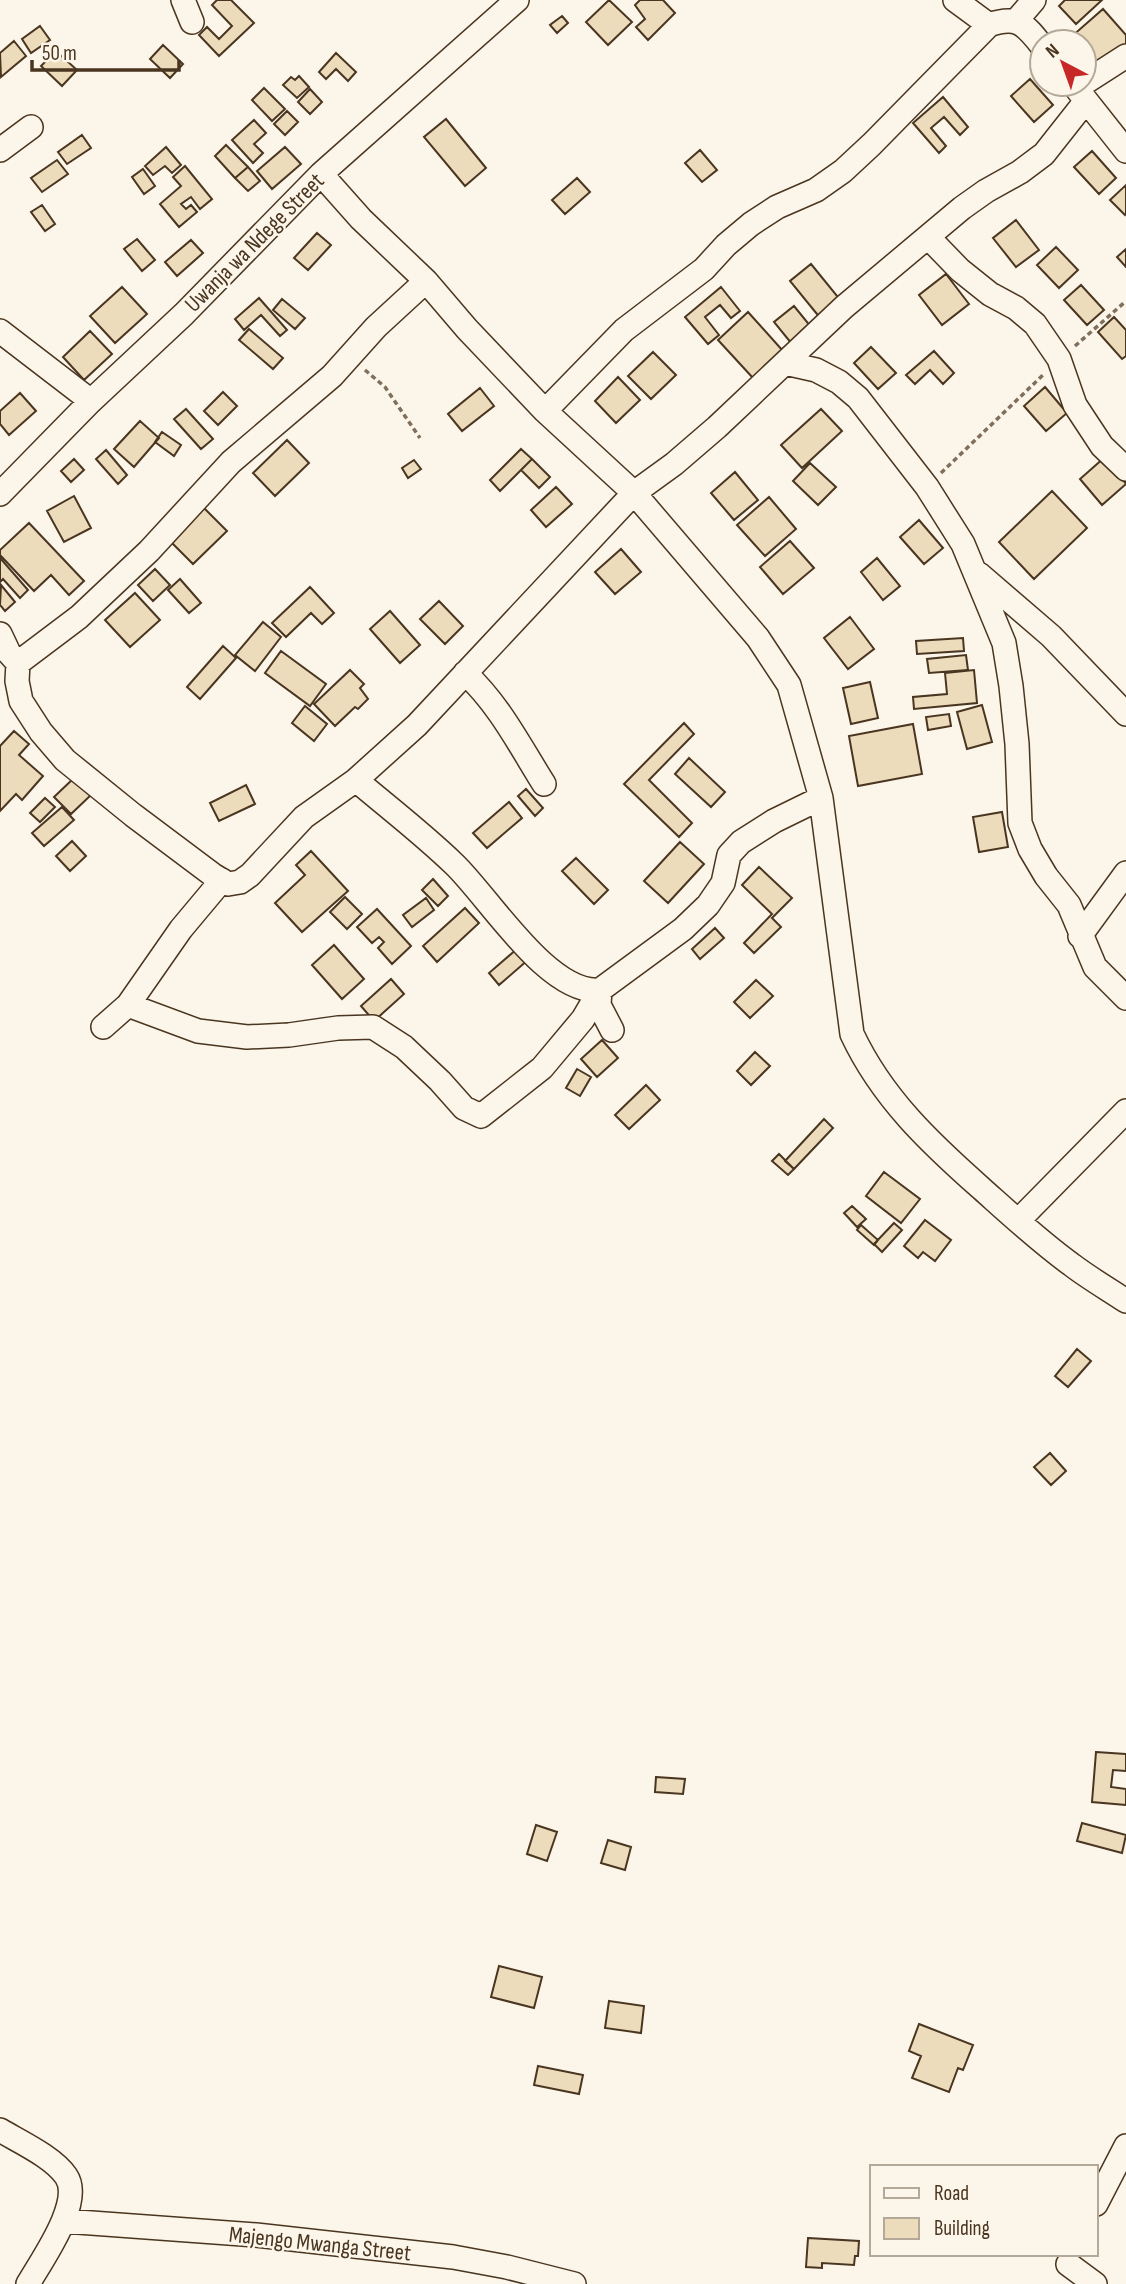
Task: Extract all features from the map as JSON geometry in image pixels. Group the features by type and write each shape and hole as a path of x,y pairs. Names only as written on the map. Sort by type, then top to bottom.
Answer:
{"street":[{"path":"184,0 192,22"},
{"name":"Uwanja wa Ndege Street","path":"0,494 91,401 184,314 321,174 517,0"},
{"path":"955,0 989,25"},
{"path":"1016,21 1034,0"},
{"path":"545,411 624,330 704,269 726,245 751,224 777,207 816,190 843,171 872,145 989,25 1002,20 1016,21 1028,31"},
{"path":"1098,75 1126,56"},
{"path":"0,634 9,653 18,663 17,681 21,701 41,733 65,760 133,815 222,880 228,884 240,882 250,875 304,817 356,780 417,725 634,493 674,464 844,307 929,238 961,208 1044,154 1075,98"},
{"path":"1087,98 1126,151"},
{"path":"0,150 31,127"},
{"path":"321,174 361,219 426,281 467,330 545,411 634,493 758,638 789,685 821,798 852,1034 865,1062 879,1083 930,1143 1018,1222 1072,1265 1126,1301"},
{"path":"929,238 960,270 1035,324 1059,359 1075,405 1102,446 1126,469"},
{"path":"18,663 79,617 149,551 232,462 347,361 385,318 426,281"},
{"path":"0,331 91,401"},
{"path":"785,363 816,370 839,382 858,398 927,487 963,544 1004,643 1017,744 1020,823 1030,849 1046,876 1069,905 1095,967 1126,999"},
{"path":"976,572 1051,636 1126,714"},
{"path":"465,673 479,685 503,716 544,785"},
{"path":"356,780 456,865 501,921 552,971 580,989 600,990"},
{"path":"128,1005 198,1031 247,1037 373,1027 404,1047 464,1108 481,1116 542,1068 583,1019 600,990 683,929 708,905 723,883 729,856 741,842 821,798"},
{"path":"1080,936 1126,873"},
{"path":"103,1027 128,1005 181,929 222,880"},
{"path":"600,990 599,1005 612,1030"},
{"path":"1018,1222 1126,1111"},
{"path":"0,2130 51,2161 68,2177 71,2193 64,2221 28,2284"},
{"path":"1098,2200 1126,2146"},
{"name":"Majengo Mwanga Street","path":"64,2221 218,2231 453,2257 574,2284"},
{"path":"1066,2267 1095,2284"}],"path":[{"path":"927,487 1059,359 1126,302"},
{"path":"347,361 370,373 385,387 420,438"}],"building":[{"path":"217,0 231,0 254,23 219,56 199,35 207,27 219,39 232,26 212,5"},
{"path":"609,0 632,22 608,45 586,22"},
{"path":"640,0 663,0 675,13 648,40 636,27 645,19 635,5"},
{"path":"1065,0 1102,0 1076,24 1059,6"},
{"path":"1103,9 1126,35 1126,44 1098,68 1098,28 1081,28"},
{"path":"562,16 568,23 557,33 550,25"},
{"path":"40,26 50,40 31,53 22,39"},
{"path":"14,41 26,56 1,77 0,53"},
{"path":"163,45 183,64 170,78 150,59"},
{"path":"56,51 77,70 62,86 41,66"},
{"path":"336,53 356,72 348,81 336,69 326,79 319,72"},
{"path":"299,76 309,87 297,98 283,85 291,77 295,80"},
{"path":"1028,81 1028,98 1047,98 1053,105 1034,122 1011,96"},
{"path":"264,88 285,109 272,121 252,100"},
{"path":"310,89 322,102 310,114 298,102"},
{"path":"943,97 968,127 960,135 944,117 931,128 946,146 939,153 913,123"},
{"path":"287,111 298,122 285,135 274,124"},
{"path":"446,119 486,168 465,186 424,137"},
{"path":"254,120 266,133 254,144 263,153 253,163 232,140"},
{"path":"82,135 91,148 67,164 58,152"},
{"path":"226,145 248,167 235,178 215,156"},
{"path":"166,147 181,165 172,173 165,166 153,175 145,166"},
{"path":"285,147 301,164 272,189 257,171"},
{"path":"700,150 717,170 702,182 685,163"},
{"path":"1092,151 1116,178 1099,194 1074,167"},
{"path":"57,160 68,174 42,192 31,178"},
{"path":"185,166 212,199 200,209 191,197 181,204 186,209 191,205 197,212 179,227 160,204 181,186 173,177"},
{"path":"248,167 260,181 248,191 235,178"},
{"path":"143,169 155,186 144,194 132,177"},
{"path":"577,178 590,192 565,214 552,200"},
{"path":"1126,185 1126,214 1125,215 1110,200"},
{"path":"42,205 55,224 45,231 31,212"},
{"path":"1016,220 1039,250 1016,267 993,238"},
{"path":"317,233 331,245 308,270 294,258"},
{"path":"137,239 155,260 142,271 124,249"},
{"path":"191,240 203,253 177,276 165,262"},
{"path":"1056,247 1078,270 1059,288 1037,265"},
{"path":"1126,249 1126,267 1117,257"},
{"path":"811,264 842,302 821,319 790,281"},
{"path":"946,274 969,304 942,325 919,295"},
{"path":"1081,285 1104,310 1087,325 1064,300"},
{"path":"122,287 147,314 115,343 90,316"},
{"path":"721,287 740,311 731,318 720,305 705,317 719,335 708,344 685,317"},
{"path":"259,298 287,330 280,336 261,315 244,330 235,319"},
{"path":"282,299 305,318 295,329 273,310"},
{"path":"794,306 816,333 796,349 774,322"},
{"path":"748,312 783,351 753,378 718,340"},
{"path":"1114,317 1126,330 1126,356 1122,359 1098,332"},
{"path":"249,329 283,358 273,369 239,340"},
{"path":"90,331 112,354 84,380 63,357"},
{"path":"871,347 896,373 878,389 854,363"},
{"path":"934,351 954,373 943,384 930,370 915,384 906,375"},
{"path":"653,352 676,375 651,399 628,376"},
{"path":"618,377 640,400 616,423 595,401"},
{"path":"1045,387 1067,413 1046,431 1024,406"},
{"path":"480,388 494,406 462,431 448,414"},
{"path":"223,392 237,406 218,425 204,411"},
{"path":"20,393 36,411 9,435 0,424 0,411"},
{"path":"186,409 213,439 201,449 174,419"},
{"path":"821,409 842,431 802,468 781,445"},
{"path":"140,421 159,438 134,467 114,449"},
{"path":"162,432 181,445 174,456 155,442"},
{"path":"287,440 309,463 275,496 253,473"},
{"path":"521,449 532,459 500,491 490,480"},
{"path":"106,450 127,475 118,484 96,459"},
{"path":"1105,457 1126,484 1102,505 1080,479"},
{"path":"74,459 84,470 71,482 61,471"},
{"path":"532,459 550,477 539,488 521,470"},
{"path":"414,460 421,469 408,478 402,468"},
{"path":"810,463 836,487 818,505 793,481"},
{"path":"735,472 758,500 734,520 711,493"},
{"path":"556,487 572,504 546,527 531,510"},
{"path":"1052,491 1087,528 1034,579 999,542"},
{"path":"74,496 91,528 64,542 47,511"},
{"path":"769,497 796,529 765,556 737,525"},
{"path":"204,508 227,531 193,564 170,541"},
{"path":"919,520 943,548 924,564 900,537"},
{"path":"29,523 84,581 69,595 51,575 34,591 0,555 0,550"},
{"path":"790,541 814,568 783,594 760,567"},
{"path":"621,549 641,572 615,594 595,572"},
{"path":"0,558 28,590 20,598 3,579 0,582"},
{"path":"877,558 900,586 883,600 861,572"},
{"path":"155,569 170,585 153,601 138,585"},
{"path":"180,579 201,603 189,613 168,590"},
{"path":"1,585 15,602 5,611 0,605"},
{"path":"310,587 334,613 322,624 311,613 286,637 272,623"},
{"path":"135,593 160,620 130,647 105,620"},
{"path":"439,601 463,626 445,644 420,619"},
{"path":"390,611 420,645 400,663 370,629"},
{"path":"850,617 874,649 848,669 824,638"},
{"path":"263,622 281,637 255,671 235,655"},
{"path":"963,638 964,651 917,654 916,641"},
{"path":"223,646 236,658 200,699 187,687"},
{"path":"281,651 326,684 310,706 265,673"},
{"path":"966,655 968,670 929,673 927,659"},
{"path":"350,670 364,684 360,688 368,699 335,726 314,704"},
{"path":"974,670 977,703 914,709 913,697 947,694 945,673"},
{"path":"870,682 878,718 851,724 843,688"},
{"path":"982,705 992,742 967,749 957,712"},
{"path":"305,706 327,724 314,741 292,723"},
{"path":"949,714 951,726 928,730 926,717"},
{"path":"684,723 694,734 649,780 692,823 679,837 624,784"},
{"path":"913,724 922,774 858,786 849,736"},
{"path":"14,731 29,744 19,755 43,776 22,800 16,794 0,811 0,746"},
{"path":"689,758 725,792 711,807 675,774"},
{"path":"75,777 91,795 71,814 54,797"},
{"path":"246,785 255,804 219,821 210,803"},
{"path":"526,789 543,808 535,816 518,796"},
{"path":"45,798 55,807 40,822 30,813"},
{"path":"509,802 522,818 487,848 473,833"},
{"path":"62,807 74,820 44,846 32,833"},
{"path":"1002,812 1008,847 979,852 973,817"},
{"path":"72,841 86,856 70,871 56,856"},
{"path":"680,842 704,864 668,903 644,881"},
{"path":"311,851 348,891 302,932 275,903 305,875 296,865"},
{"path":"576,858 608,890 594,904 562,871"},
{"path":"759,867 792,898 772,918 781,927 754,953 744,943 772,914 742,885"},
{"path":"433,879 448,896 438,906 422,890"},
{"path":"345,897 362,914 347,929 330,912"},
{"path":"426,898 434,910 412,927 403,915"},
{"path":"465,908 479,923 437,962 423,946"},
{"path":"377,909 411,946 392,964 378,948 384,942 379,937 372,943 357,927"},
{"path":"715,928 724,938 700,959 692,949"},
{"path":"334,945 364,979 342,999 312,965"},
{"path":"518,948 529,959 499,985 489,973"},
{"path":"391,979 404,994 374,1021 361,1006"},
{"path":"756,980 773,996 750,1018 734,1002"},
{"path":"602,1040 618,1058 597,1077 581,1059"},
{"path":"755,1052 770,1066 751,1085 737,1071"},
{"path":"577,1069 591,1077 580,1096 566,1088"},
{"path":"646,1085 660,1100 629,1129 615,1115"},
{"path":"824,1119 833,1128 794,1169 785,1161"},
{"path":"779,1154 794,1169 788,1175 772,1161"},
{"path":"884,1172 920,1199 901,1223 866,1196"},
{"path":"852,1206 866,1219 857,1227 844,1213"},
{"path":"925,1220 951,1240 935,1261 923,1252 918,1258 904,1246"},
{"path":"894,1223 902,1230 882,1252 874,1244"},
{"path":"861,1225 878,1240 874,1245 857,1230"},
{"path":"1077,1349 1091,1361 1068,1387 1055,1376"},
{"path":"1050,1453 1066,1471 1051,1485 1034,1467"},
{"path":"1096,1752 1126,1754 1126,1771 1113,1770 1111,1787 1126,1789 1126,1805 1092,1802"},
{"path":"656,1777 685,1779 683,1794 655,1792"},
{"path":"1082,1823 1126,1835 1122,1853 1077,1841"},
{"path":"536,1825 557,1832 547,1861 527,1854"},
{"path":"608,1840 631,1847 625,1870 601,1863"},
{"path":"499,1966 542,1977 534,2008 491,1997"},
{"path":"609,2001 644,2006 641,2033 605,2028"},
{"path":"919,2024 973,2045 963,2070 958,2068 949,2092 912,2078 921,2056 909,2051"},
{"path":"538,2066 583,2075 579,2094 534,2085"},
{"path":"808,2238 859,2241 854,2265 822,2263 822,2268 806,2267"}]}
